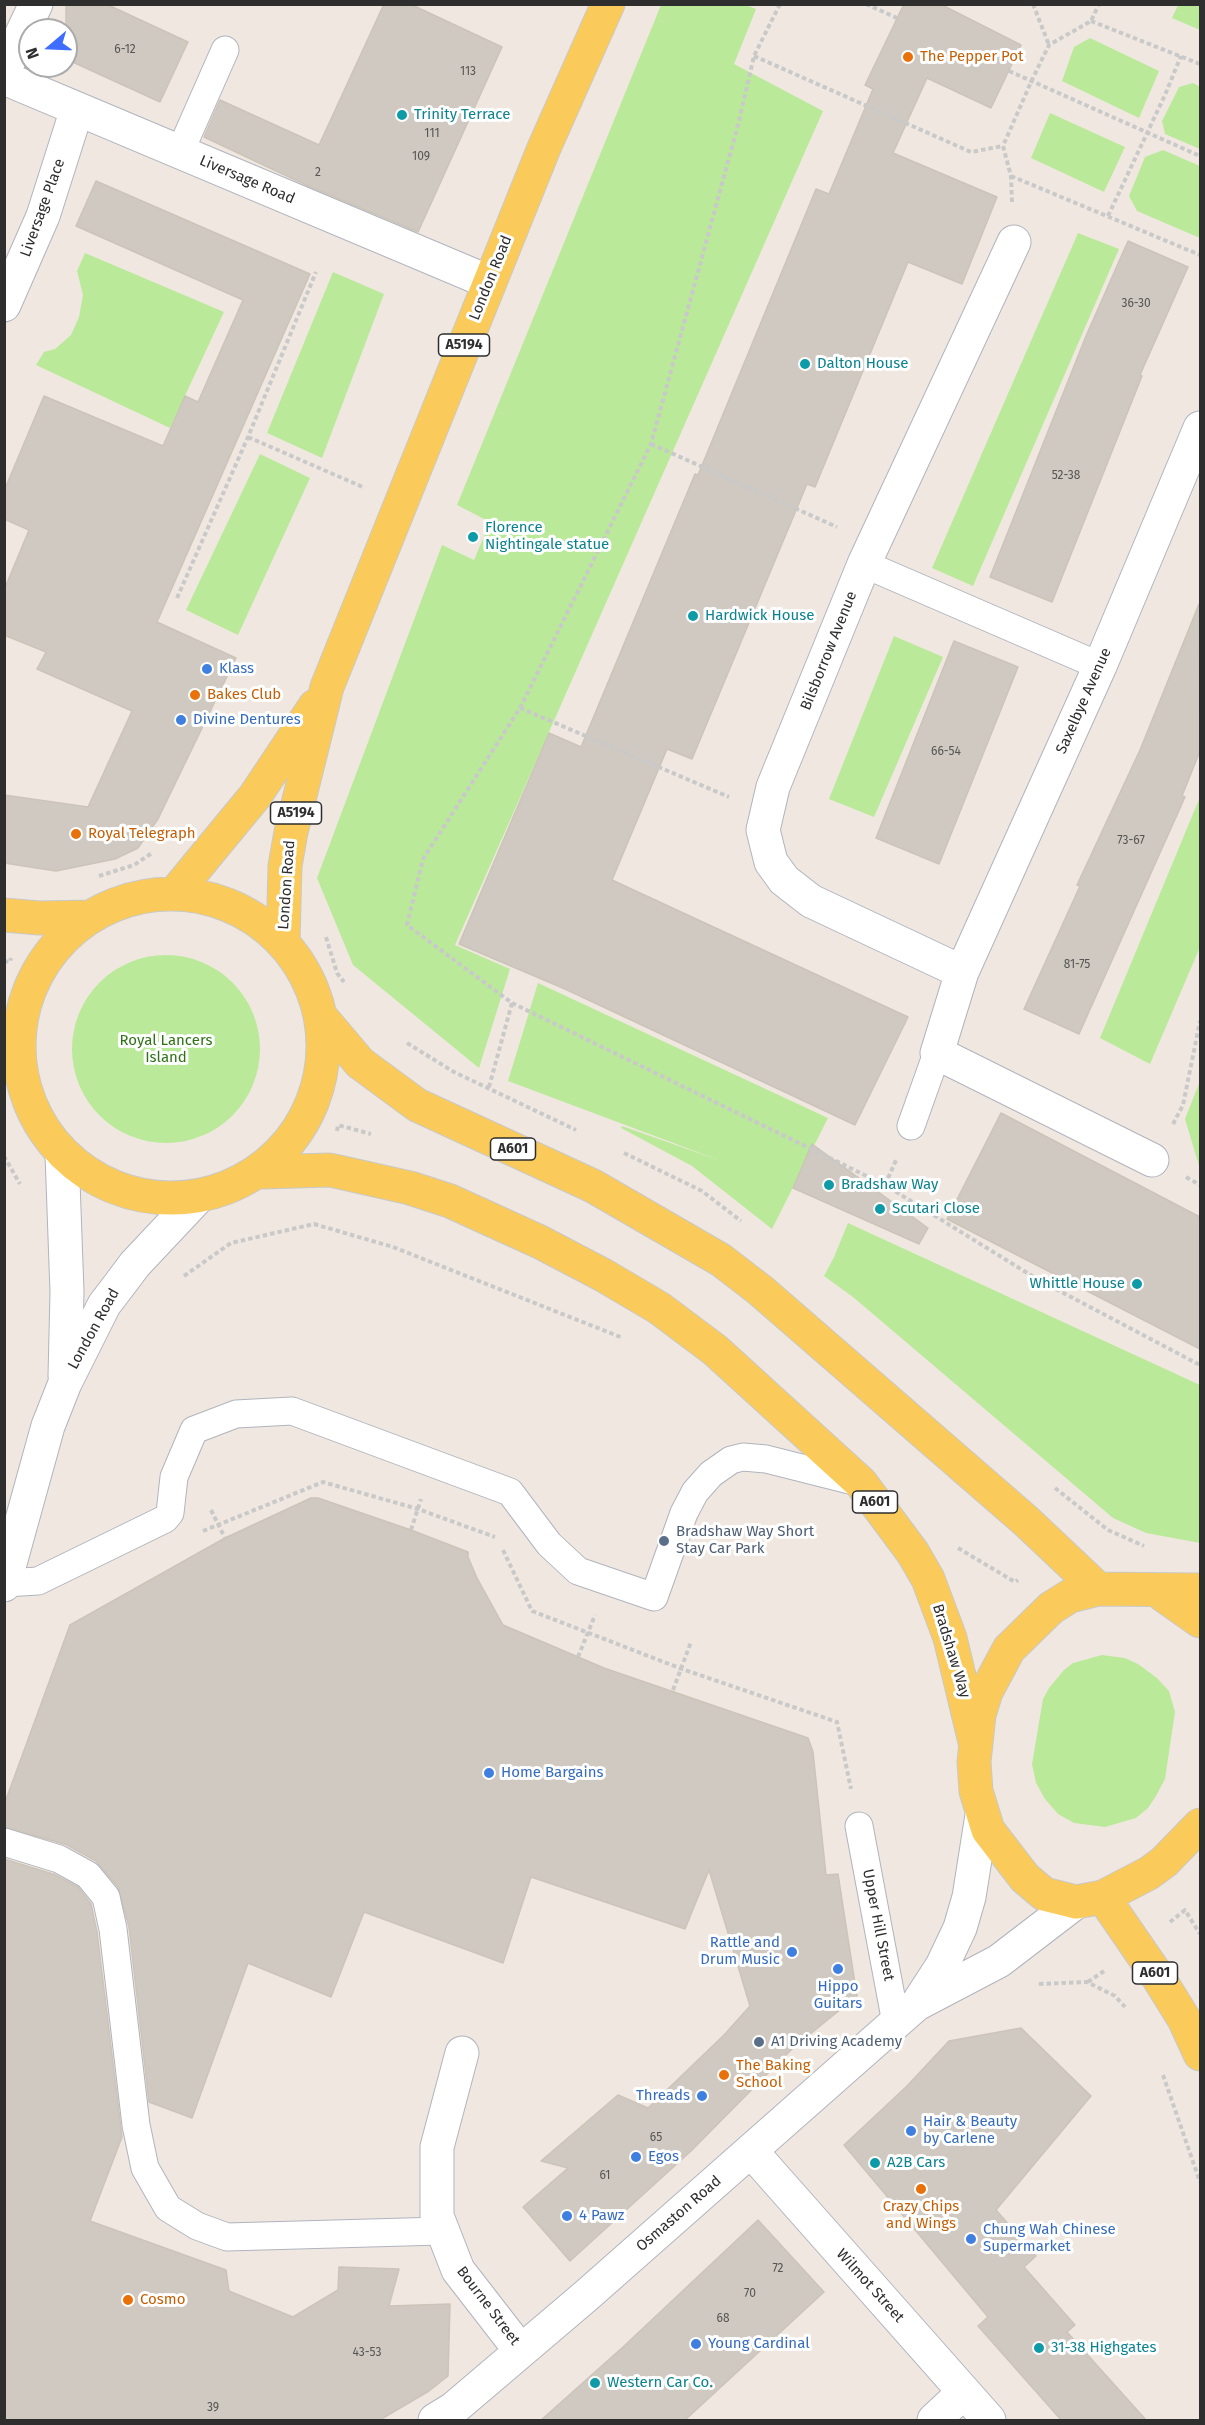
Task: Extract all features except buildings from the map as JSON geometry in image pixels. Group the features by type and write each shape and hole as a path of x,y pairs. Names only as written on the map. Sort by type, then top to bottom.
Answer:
{"main road":[{"name":"London Road","path":"283,942 287,855 327,687 544,148 608,4"},
{"name":"London Road","path":"175,893 255,796 327,687"},
{"name":"A601","path":"175,893 205,897 253,917 283,942 307,977 321,1017 324,1044 322,1071 304,1122 289,1144 263,1172 237,1184 199,1196 175,1199 128,1192 112,1187 62,1154 36,1117 27,1095 21,1070 19,1045 21,1019 28,995 52,951 70,932 90,917 126,901 145,896 175,893"},
{"name":"A601","path":"4,915 39,918 90,917"},
{"name":"A601","path":"321,1017 360,1063 417,1105 593,1186 722,1260 760,1290 1050,1544 1098,1589"},
{"name":"A601","path":"4,1071 27,1095"},
{"name":"Bradshaw Way","path":"263,1172 330,1170 410,1188 450,1201 540,1242 603,1275 659,1308 715,1350 861,1483 913,1553 928,1580 950,1638 975,1742"},
{"path":"1200,1590 1098,1589 1070,1596 1051,1608 1009,1649 986,1692 979,1715 974,1762 976,1791 988,1830 1025,1878 1044,1894 1090,1900 1149,1873 1164,1862 1200,1825"},
{"path":"1156,1590 1200,1621"},
{"name":"A601","path":"1090,1900 1163,1985 1184,2019 1200,2054"}],"street":[{"path":"4,71 36,4"},
{"name":"Liversage Road","path":"4,78 489,282"},
{"name":"Liversage Place","path":"4,305 43,216 77,109"},
{"name":"Bilsborrow Avenue","path":"962,972 811,902 784,880 771,861 763,830 766,812 778,777 870,554 1014,242"},
{"name":"Saxelbye Avenue","path":"937,1053 962,972 1100,666 1200,428"},
{"path":"937,1053 1152,1160"},
{"name":"London Road","path":"62,1154 67,1292 65,1383"},
{"name":"London Road","path":"5,1584 48,1426 65,1383 110,1298 135,1264 199,1196"},
{"name":"Osmaston Road","path":"435,2421 453,2409 587,2295 907,2013 942,1966 960,1928 969,1896 982,1815"},
{"name":"Osmaston Road","path":"907,2013 999,1961 1090,1900"},
{"name":"Bourne Street","path":"462,2053 436,2147 437,2216 441,2231 459,2270 520,2350"},
{"name":"Wilmot Street","path":"751,2151 989,2421"},
{"path":"934,2421 964,2392"}],"lane":[{"path":"180,152 225,50"},
{"path":"870,554 1100,666"},
{"path":"911,1126 937,1053"},
{"path":"5,1584 38,1581 165,1519 170,1514 174,1476 194,1430 236,1414 292,1411 510,1492 549,1544 578,1571 654,1597 684,1513 695,1492 711,1474 731,1460 743,1457 766,1459 861,1483"},
{"name":"Upper Hill Street","path":"859,1827 907,2013"},
{"path":"4,1842 69,1864 88,1875 106,1897 113,1929 136,2125 145,2168 168,2208 197,2226 227,2236 441,2231"}],"path":[{"path":"780,4 754,56 651,444 520,708 423,859 407,925 512,1003 885,1185 1037,1279 1200,1365"},
{"path":"866,4 897,18"},
{"path":"1033,4 1049,45"},
{"path":"1099,4 1091,21 1049,45 1030,82 1003,146 1011,176 1200,255"},
{"path":"1091,21 1200,64"},
{"path":"754,56 971,152 1003,146"},
{"path":"1108,216 1181,56"},
{"path":"1009,71 1200,156"},
{"path":"177,598 248,437 316,272"},
{"path":"248,437 321,469"},
{"path":"651,444 870,554"},
{"path":"520,708 766,812"},
{"path":"93,877 135,865 153,852"},
{"path":"323,929 337,973 351,990"},
{"path":"489,1087 512,1003"},
{"path":"1152,1160 1183,1105 1200,1021"},
{"path":"404,1041 454,1072"},
{"path":"175,1282 231,1243 314,1224"},
{"path":"197,1534 323,1482 418,1509 497,1537"},
{"path":"411,1530 424,1491"},
{"path":"211,1510 225,1538"},
{"path":"913,1553 939,1536 1016,1582 1050,1544"},
{"path":"502,1548 532,1611 682,1669 837,1722 859,1827"},
{"path":"578,1657 597,1609"},
{"path":"673,1690 691,1642"},
{"path":"1115,1996 1131,2013"},
{"path":"1162,2074 1200,2182"}],"green space":[{"path":"661,5 746,5 756,9 734,64 823,111 455,945 510,969 479,1068 353,965 317,878 442,545 474,560 490,522 457,505"},
{"path":"1178,5 1200,5 1200,30 1172,18"},
{"path":"1090,38 1159,71 1139,118 1062,81 1074,47"},
{"path":"1193,83 1200,87 1200,149 1165,134 1162,121 1179,87"},
{"path":"1050,113 1125,147 1104,192 1031,158"},
{"path":"1163,150 1200,166 1200,238 1137,211 1129,196 1145,157"},
{"path":"1078,233 1119,249 973,586 932,568"},
{"path":"85,253 224,312 170,428 36,365 44,352 55,349 71,335 79,317 83,295 77,271"},
{"path":"333,272 384,294 322,458 267,433"},
{"path":"260,454 310,478 238,635 186,610"},
{"path":"894,636 943,657 874,817 829,799"},
{"path":"1200,797 1200,947 1150,1064 1100,1038"},
{"name":"Royal Lancers Island","path":"157,955 175,955 202,962 233,982 253,1013 260,1049 253,1085 233,1116 202,1136 175,1143 157,1143 122,1132 106,1122 93,1109 76,1076 72,1058 72,1040 83,1005 93,989 106,976 139,959"},
{"path":"538,983 828,1118 772,1229 692,1166 621,1128 622,1126 724,1162 508,1081"},
{"path":"1200,1081 1200,1169 1185,1119"},
{"path":"848,1223 1200,1385 1200,1543 1146,1533 1113,1518 853,1297 824,1276"},
{"path":"1102,1655 1125,1658 1138,1664 1157,1678 1169,1691 1175,1712 1165,1779 1156,1796 1148,1808 1136,1818 1105,1827 1074,1823 1058,1814 1045,1799 1036,1783 1032,1764 1043,1699 1049,1688 1073,1663"}],"place":[{"name":"The Pepper Pot","path":"908,57"},
{"name":"Trinity Terrace","path":"402,115"},
{"name":"Dalton House","path":"805,364"},
{"name":"Florence Nightingale statue","path":"473,537"},
{"name":"Hardwick House","path":"693,616"},
{"name":"Klass","path":"207,669"},
{"name":"Bakes Club","path":"195,695"},
{"name":"Divine Dentures","path":"181,720"},
{"name":"Royal Telegraph","path":"76,834"},
{"name":"Bradshaw Way","path":"829,1185"},
{"name":"Scutari Close","path":"880,1209"},
{"name":"Whittle House","path":"1137,1284"},
{"name":"Bradshaw Way Short Stay Car Park","path":"664,1541"},
{"name":"Home Bargains","path":"489,1773"},
{"name":"Rattle and Drum Music","path":"792,1952"},
{"name":"Hippo Guitars","path":"838,1969"},
{"name":"A1 Driving Academy","path":"759,2042"},
{"name":"The Baking School","path":"724,2075"},
{"name":"Threads","path":"702,2096"},
{"name":"Hair & Beauty by Carlene","path":"911,2131"},
{"name":"Egos","path":"636,2157"},
{"name":"A2B Cars","path":"875,2163"},
{"name":"Crazy Chips and Wings","path":"921,2189"},
{"name":"4 Pawz","path":"567,2216"},
{"name":"Chung Wah Chinese Supermarket","path":"971,2239"},
{"name":"Cosmo","path":"128,2300"},
{"name":"Young Cardinal","path":"696,2344"},
{"name":"31-38 Highgates","path":"1039,2348"},
{"name":"Western Car Co.","path":"595,2383"}]}
